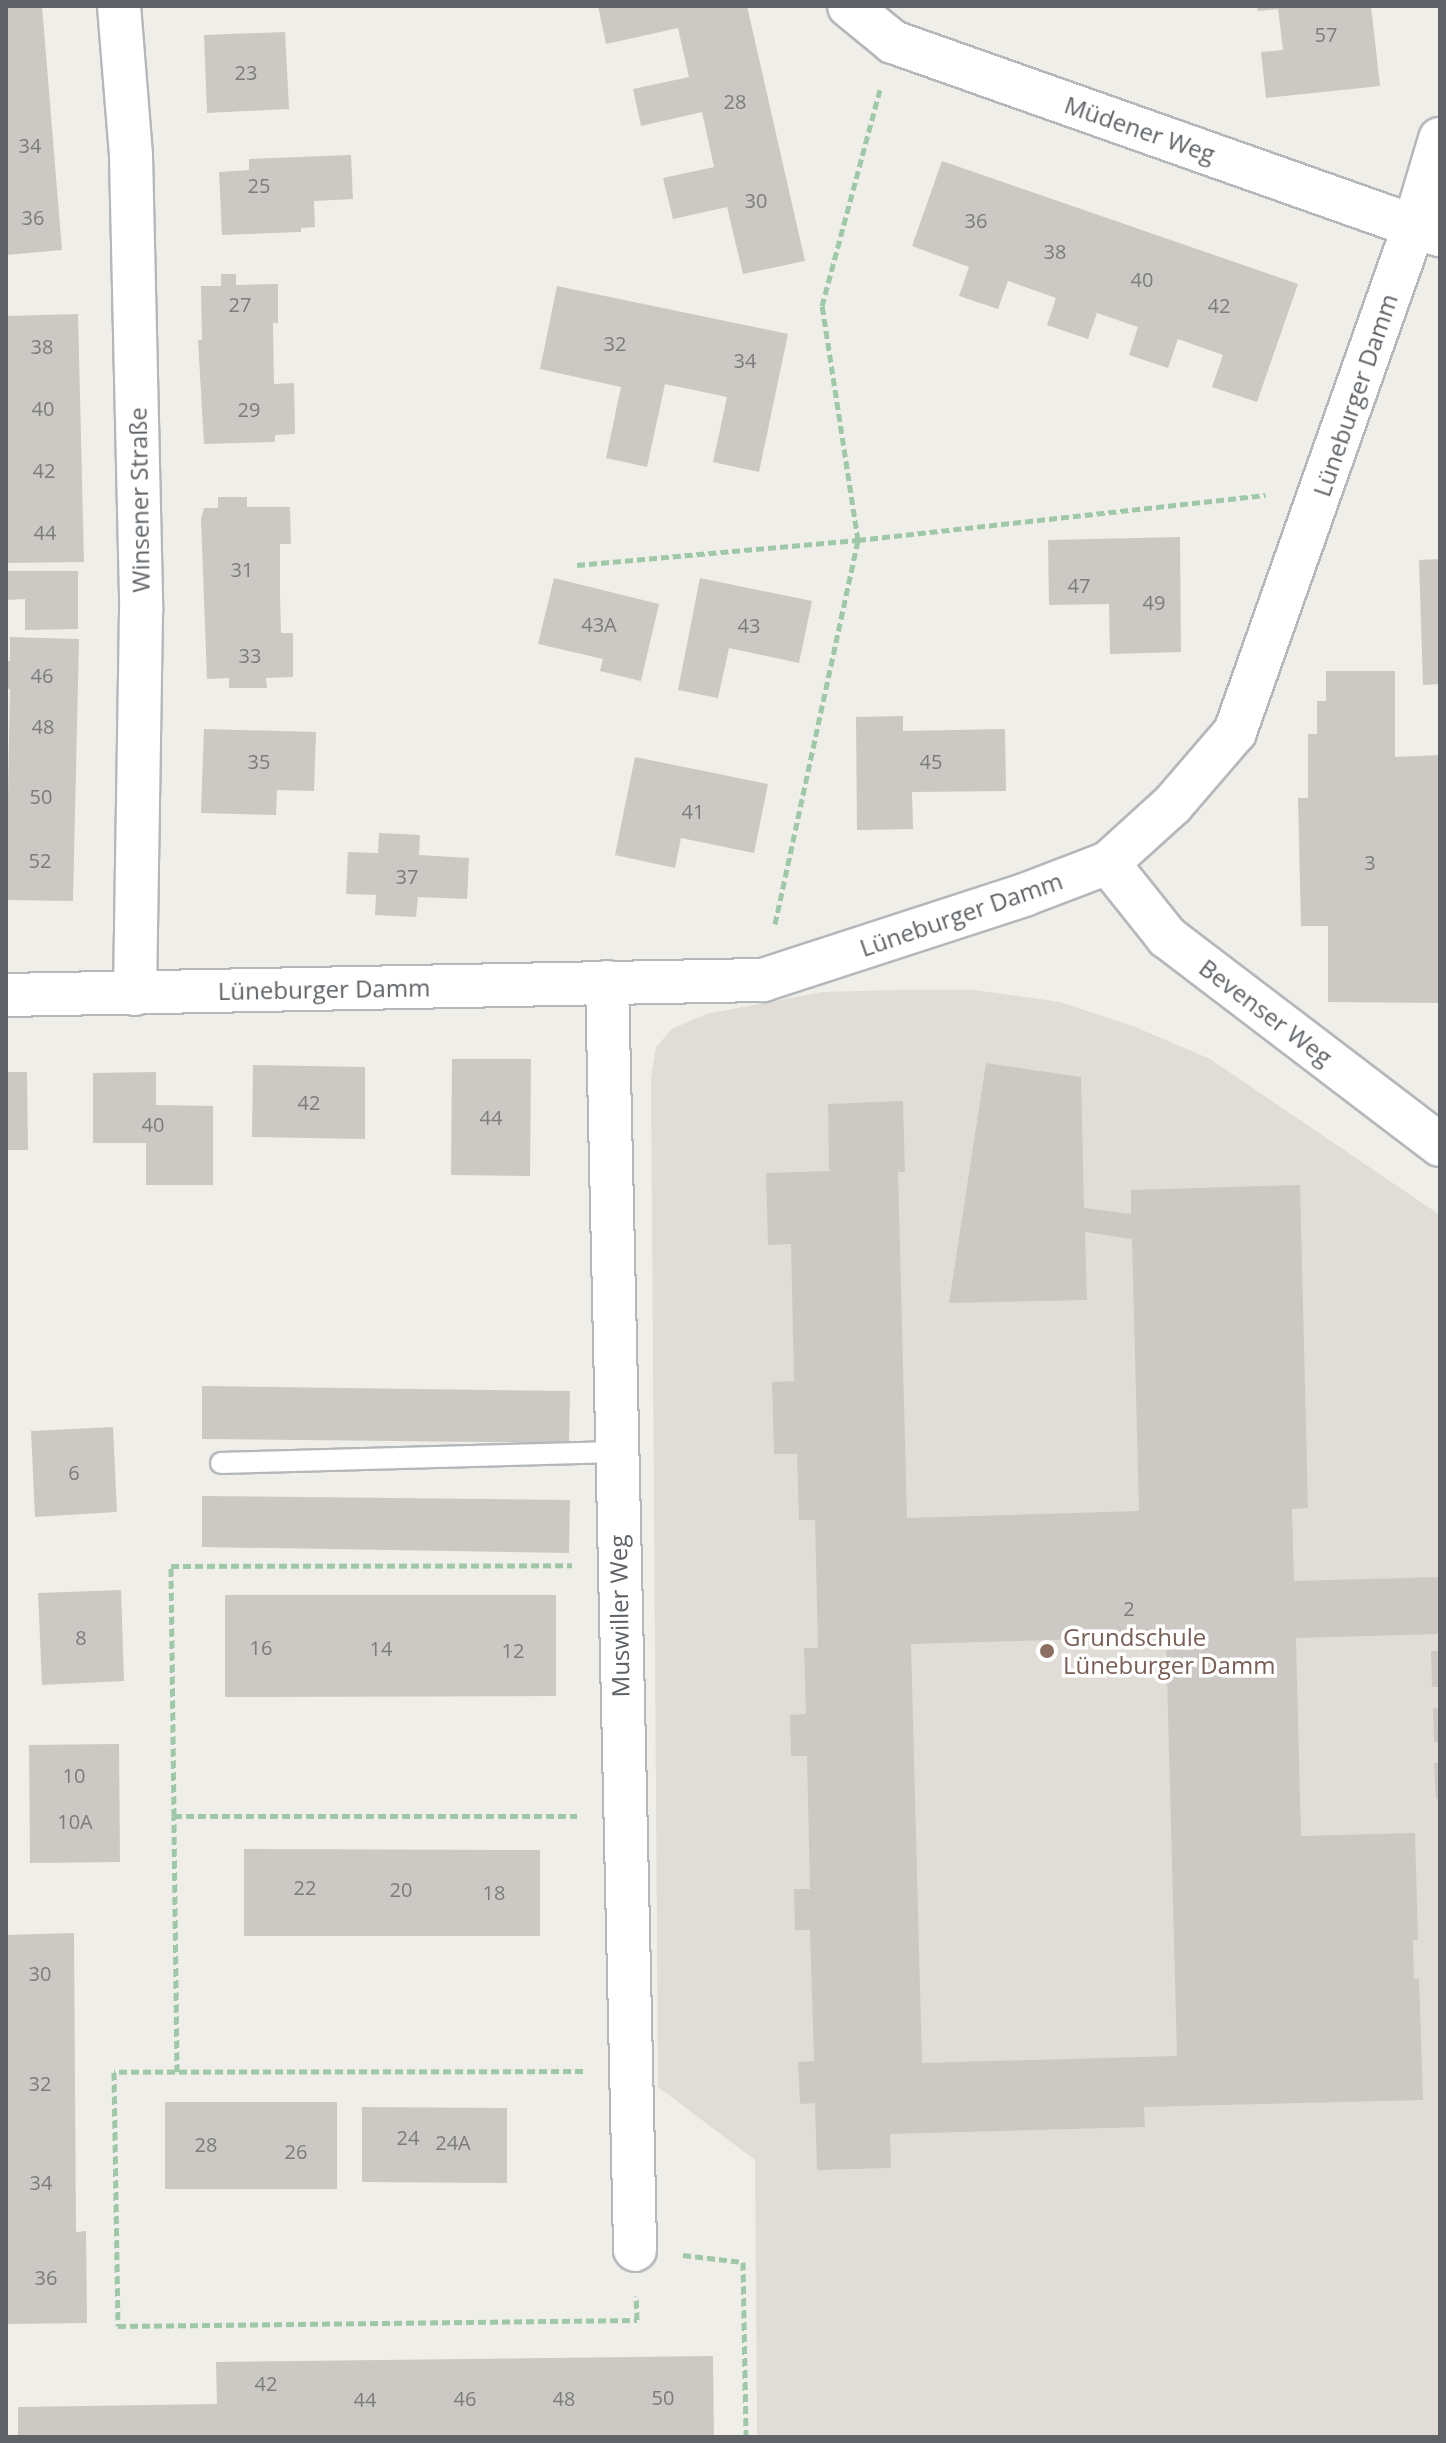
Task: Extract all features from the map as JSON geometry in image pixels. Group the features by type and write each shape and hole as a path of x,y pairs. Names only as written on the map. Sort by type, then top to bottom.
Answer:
{"street":[{"name":"Winsener Straße","path":"119,6 131,156 141,611 135,994"},
{"name":"Müdener Weg","path":"849,6 893,42 1427,231"},
{"name":"Lüneburger Damm","path":"6,995 763,980 1024,895 1108,863 1173,804 1235,732 1323,488 1427,231 1440,139"},
{"name":"Bevenser Weg","path":"1108,863 1167,937 1440,1145"},
{"name":"Muswiller Weg","path":"607,982 635,2250"}],"lane":[{"path":"221,1463 615,1452"}],"path":[{"path":"763,980 858,540 822,306 893,42"},
{"path":"577,565 858,540 1323,488"},
{"path":"177,2072 171,1566 618,1565"},
{"path":"174,1816 624,1816"},
{"path":"631,2071 114,2072 118,2326 637,2320 635,2250 743,2262 746,2437"}],"shaded area":[{"name":"Grundschule Lüneburger Damm","path":"975,990 1060,1002 1133,1026 1210,1059 1440,1215 1440,2437 757,2437 755,2160 658,2087 651,1078 656,1047 672,1029 706,1014 822,992"}],"building":[{"path":"6,6 42,6 62,250 6,255"},
{"path":"598,6 747,6 805,261 743,274 727,207 673,219 663,178 714,167 702,112 641,126 633,89 689,77 678,28 606,44"},
{"path":"1257,6 1371,6 1380,86 1266,98 1261,52 1283,50 1278,9 1258,11"},
{"path":"285,32 289,109 207,113 204,35"},
{"path":"351,155 353,199 314,201 315,227 301,228 301,232 222,235 219,172 249,170 249,159"},
{"path":"942,161 1298,284 1257,402 1212,387 1223,355 1178,339 1168,368 1129,355 1138,327 1097,313 1088,339 1047,325 1056,298 1008,281 998,309 959,296 969,267 912,246"},
{"path":"221,274 236,274 236,285 278,284 278,323 273,323 274,384 294,383 295,434 275,435 275,442 204,444 198,340 202,340 201,286 221,286"},
{"path":"557,286 788,334 759,472 713,462 727,397 665,384 647,467 606,458 621,387 540,369"},
{"path":"78,314 84,562 6,563 6,316"},
{"path":"218,497 247,497 247,507 290,507 291,544 280,544 280,593 281,633 293,633 293,677 266,678 267,688 229,688 229,678 207,679 201,519 204,508 218,508"},
{"path":"1180,537 1181,652 1110,654 1109,604 1049,605 1048,540"},
{"path":"1440,559 1440,684 1423,685 1419,560"},
{"path":"6,571 78,571 78,629 25,630 25,599 6,600"},
{"path":"554,578 659,604 641,681 600,671 603,659 538,644"},
{"path":"700,578 812,601 799,663 729,648 718,698 678,690"},
{"path":"10,637 79,639 73,901 6,900 10,689 6,688 6,661 10,661"},
{"path":"1326,671 1395,671 1395,757 1440,755 1440,1003 1328,1002 1328,926 1301,926 1298,798 1308,798 1308,734 1317,734 1317,701 1326,701"},
{"path":"903,716 903,731 1005,729 1006,791 912,792 913,829 857,830 856,717"},
{"path":"204,729 316,732 314,791 277,790 276,815 201,813"},
{"path":"635,757 768,784 754,853 681,838 675,868 615,855"},
{"path":"379,833 420,835 419,855 469,858 467,899 418,897 416,917 375,915 376,895 346,894 348,852 378,853"},
{"path":"452,1059 531,1059 530,1176 451,1175"},
{"path":"986,1063 1081,1077 1084,1208 1131,1214 1131,1190 1300,1185 1308,1508 1292,1509 1294,1581 1440,1577 1440,1634 1296,1638 1301,1836 1415,1833 1418,1940 1413,1940 1414,1979 1419,1979 1423,2100 1144,2107 1145,2127 890,2134 891,2168 817,2170 815,2103 800,2104 798,2062 814,2061 810,1930 795,1930 794,1889 810,1889 807,1756 791,1756 790,1715 806,1714 804,1648 818,1648 815,1520 799,1520 797,1454 774,1454 772,1382 794,1381 791,1244 768,1245 766,1173 829,1171 828,1104 903,1101 905,1172 898,1172 907,1518 1139,1511 1132,1239 1085,1232 1087,1300 949,1303","holes":["1166,1637 1177,2056 922,2063 911,1644"]},
{"path":"253,1065 365,1067 365,1139 252,1137"},
{"path":"6,1072 27,1072 28,1150 6,1150"},
{"path":"156,1072 156,1105 213,1106 213,1185 146,1185 146,1143 93,1143 93,1073"},
{"path":"202,1386 570,1391 569,1443 202,1439"},
{"path":"113,1427 117,1512 35,1517 31,1431"},
{"path":"202,1496 570,1500 569,1553 202,1547"},
{"path":"121,1590 124,1681 42,1685 38,1593"},
{"path":"225,1595 556,1595 556,1696 225,1697"},
{"path":"1431,1651 1440,1651 1440,1687 1432,1687"},
{"path":"1433,1708 1440,1708 1440,1742 1434,1742"},
{"path":"119,1744 120,1862 30,1863 29,1745"},
{"path":"1434,1763 1440,1763 1440,1799 1436,1799"},
{"path":"244,1849 540,1850 540,1936 244,1936"},
{"path":"74,1933 76,2232 86,2231 87,2323 6,2324 6,1935"},
{"path":"165,2102 337,2102 337,2189 165,2189"},
{"path":"362,2107 507,2108 507,2183 362,2182"},
{"path":"713,2356 714,2437 18,2437 18,2407 217,2404 216,2362"}],"place":[{"name":"Grundschule Lüneburger Damm","path":"1047,1651"}]}
